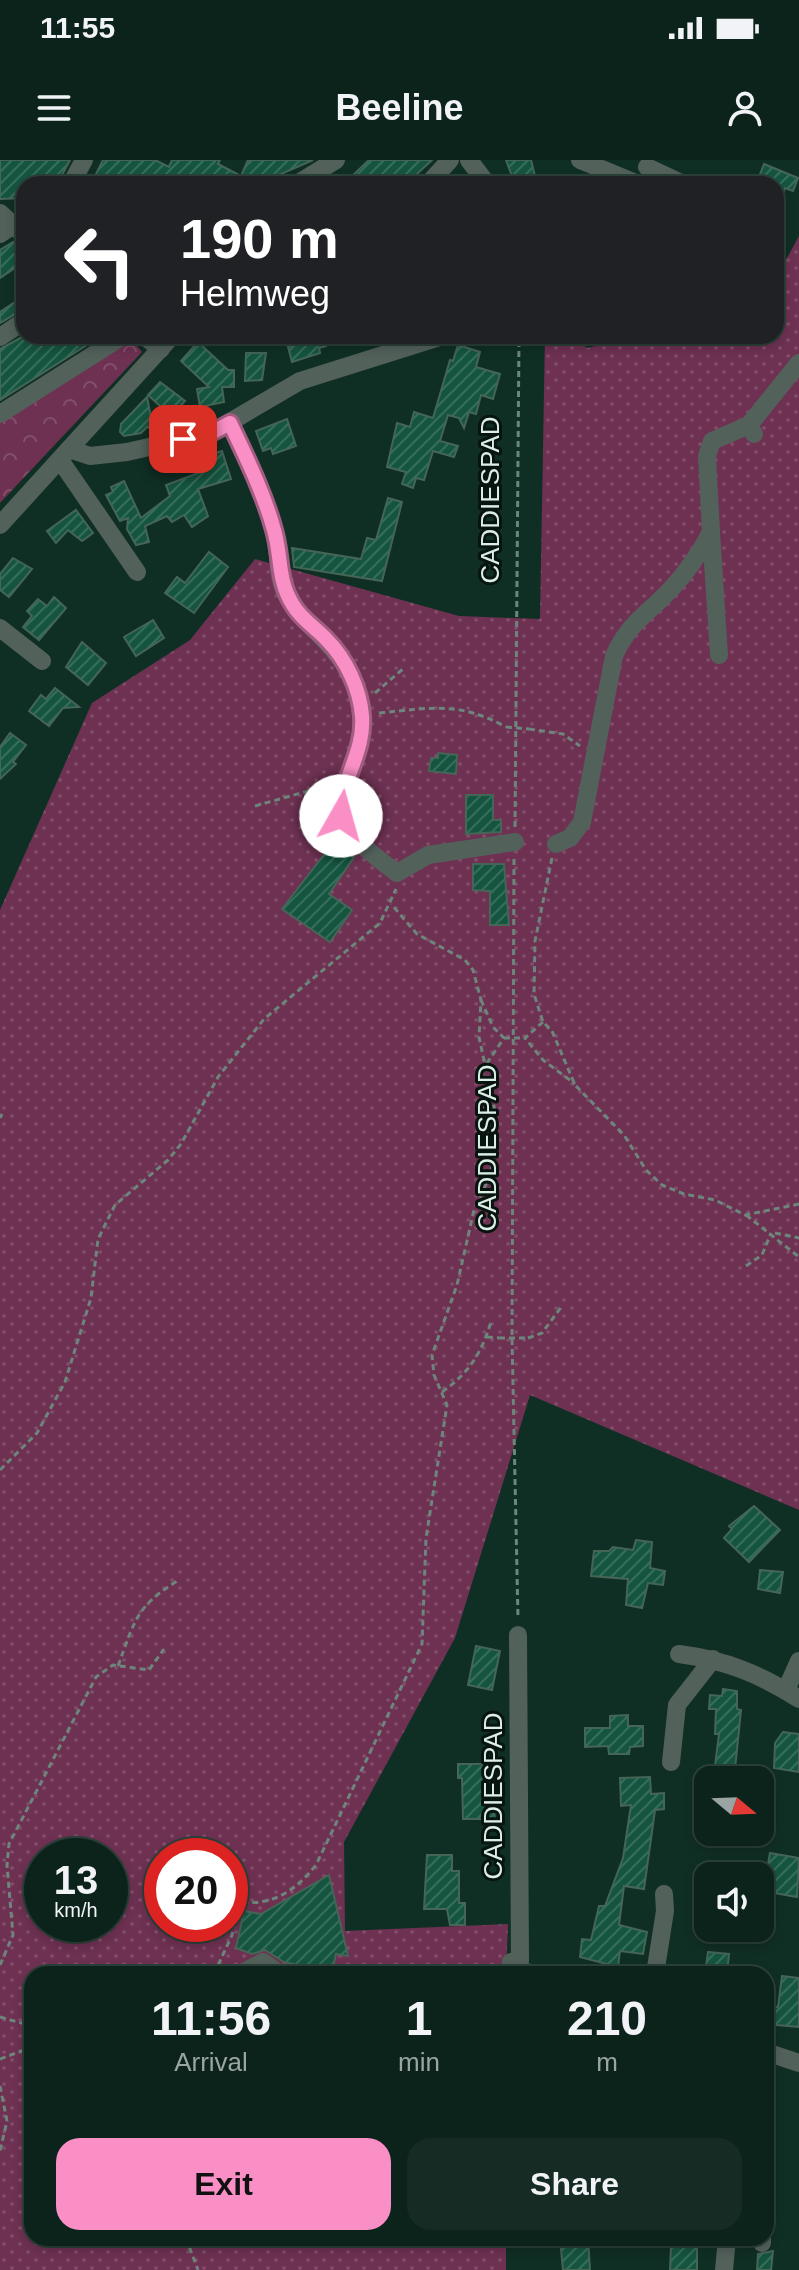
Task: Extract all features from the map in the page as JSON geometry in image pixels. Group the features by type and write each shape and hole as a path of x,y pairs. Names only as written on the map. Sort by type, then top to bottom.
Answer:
{"street":[{"path":"435,176 450,160"},
{"path":"580,160 643,174"},
{"path":"311,176 330,165"},
{"path":"0,414 110,344"},
{"path":"0,525 164,344"},
{"path":"64,454 90,456 127,452 211,433 300,381 418,344"},
{"path":"719,655 707,456 712,441 752,430 799,363"},
{"path":"230,423 274,528 279,552 279,576 286,592 295,609 341,657 361,710 360,743 345,779 341,816 349,832 397,873 428,855 515,842"},
{"path":"64,454 137,572"},
{"path":"556,844 570,838 582,822 614,656 622,638 641,614 669,592 696,561 711,532"},
{"path":"0,628 42,661"},
{"name":"CADDIESPAD","path":"518,1635 523,1966"},
{"path":"679,1654 713,1659 769,1679 792,1694 799,1661"},
{"path":"671,1762 677,1705 713,1659"},
{"path":"656,1966 665,1911 664,1894"},
{"path":"774,2055 799,2063"},
{"path":"724,2270 726,2246"}],"path":[{"name":"CADDIESPAD","path":"518,1635 512,1338 519,344"},
{"path":"361,710 404,668"},
{"path":"361,710 454,707 479,712 506,727 563,734 596,758"},
{"path":"255,806 345,779"},
{"path":"556,844 542,895 534,956 534,994 543,1022 552,1031 575,1085"},
{"path":"0,1470 37,1433 65,1382 91,1298 98,1239 115,1205 175,1152 218,1077 264,1019 380,923 391,904 397,873"},
{"path":"218,1966 232,1935 239,1902 281,1898 301,1885 316,1865 422,1644 426,1538 447,1405 434,1375 432,1355 457,1285 474,1210 490,1176 496,1144 495,1111 479,1037 481,1000 478,983 465,960 417,934 391,904"},
{"path":"481,1000 493,1027 504,1038 525,1038 543,1022"},
{"path":"484,1068 504,1038"},
{"path":"525,1038 543,1060 575,1085 624,1135 646,1170 662,1185 684,1194 715,1200 745,1215 799,1257"},
{"path":"745,1215 799,1204"},
{"path":"771,1233 799,1238"},
{"path":"746,1266 762,1255 771,1233"},
{"path":"487,1337 528,1338 542,1333 562,1306"},
{"path":"442,1392 466,1374 487,1337 491,1322"},
{"path":"118,1666 139,1611 151,1597 179,1580"},
{"path":"0,1965 13,1935 7,1865 9,1844 96,1677 113,1665 149,1670 164,1649"},
{"path":"0,2017 24,2024"},
{"path":"0,2059 24,2050"},
{"path":"0,2086 7,2121 0,2151"},
{"path":"189,2246 198,2270"}],"green space":[{"path":"799,236 799,1510 530,1395 455,1638 344,1842 345,1931 508,1924 506,1966 24,1966 24,2246 506,2246 506,2270 0,2270 0,910 92,703 190,640 255,559 459,616 540,619 545,344 582,344 587,348 605,344 784,344 784,263"},
{"path":"135,344 142,352 0,503 0,421 114,347"}],"building":[{"path":"0,160 70,160 62,176 16,176 16,198 0,199"},
{"path":"103,160 155,160 169,167 172,160 220,160 218,164 241,176 95,176"},
{"path":"248,160 313,160 276,176 241,176"},
{"path":"369,160 432,160 415,176 352,176"},
{"path":"506,160 531,160 535,176 512,176"},
{"path":"764,164 798,178 793,191 785,188 784,191 784,176 759,176"},
{"path":"13,242 16,246 16,267 0,278 0,250"},
{"path":"16,301 16,314 0,323 0,312"},
{"path":"16,340 16,344 88,344 0,400 0,349"},
{"path":"196,344 200,344 228,370 234,370 234,387 222,387 224,402 200,407 197,389 209,387 181,361"},
{"path":"458,345 480,352 476,367 500,374 493,399 481,395 476,414 469,412 464,428 459,418 448,415 440,441 458,446 454,457 433,451 424,480 416,478 413,488 402,484 406,472 387,467 397,423 410,427 414,412 433,418 450,360 453,361"},
{"path":"326,346 319,348 320,353 292,362 288,347"},
{"path":"246,353 266,353 262,380 245,381"},
{"path":"160,382 185,401 171,416 148,395"},
{"path":"147,397 153,428 147,427 141,433 124,436 120,432 121,424"},
{"path":"287,419 296,446 273,454 271,448 263,451 256,431"},
{"path":"222,451 231,479 198,489 208,516 192,527 184,515 172,522 167,516 145,526 149,542 136,545 127,529 128,518 120,521 106,495 113,492 111,487 124,481 141,518 170,496 166,485 201,472 200,457"},
{"path":"388,498 402,502 382,581 294,567 292,548 361,559 367,538 376,540"},
{"path":"76,510 93,533 82,541 68,530 56,543 47,531"},
{"path":"209,552 228,567 194,613 165,593 177,577 185,583"},
{"path":"13,558 32,569 9,597 0,590 0,574"},
{"path":"54,597 66,608 39,640 23,627 32,616 27,611 38,599 47,606"},
{"path":"153,620 164,638 136,656 124,637"},
{"path":"82,642 106,663 88,685 66,667"},
{"path":"55,688 79,707 63,708 49,726 29,711 41,695 46,699"},
{"path":"10,733 26,745 13,762 16,764 0,779 0,747"},
{"path":"438,753 457,755 456,774 429,771 431,758 438,758"},
{"path":"466,795 493,795 493,820 501,820 501,832 466,834"},
{"path":"333,843 354,857 329,894 352,910 330,942 282,909"},
{"path":"473,864 504,864 509,925 490,925 490,891 473,890"},
{"path":"754,1506 780,1530 749,1562 724,1538 732,1529 729,1526"},
{"path":"636,1540 652,1542 650,1568 665,1571 663,1585 648,1583 642,1608 626,1605 628,1579 591,1576 594,1551 609,1551 613,1547 633,1550"},
{"path":"760,1570 783,1572 780,1593 758,1589"},
{"path":"476,1646 500,1651 492,1690 468,1685"},
{"path":"723,1689 737,1691 737,1709 741,1710 735,1766 715,1766 719,1734 715,1734 716,1709 709,1709 710,1695 722,1696"},
{"path":"628,1715 628,1726 643,1726 643,1746 630,1747 629,1754 609,1754 608,1746 585,1747 585,1728 610,1728 610,1716"},
{"path":"783,1732 799,1734 799,1772 774,1768 775,1743"},
{"path":"458,1764 489,1764 495,1819 463,1819 462,1778 458,1778"},
{"path":"650,1777 651,1794 664,1793 664,1809 655,1810 644,1889 624,1886 619,1925 647,1932 643,1954 620,1951 618,1966 614,1966 580,1957 582,1939 591,1940 599,1906 605,1906 623,1858 631,1805 621,1806 620,1778"},
{"path":"770,1853 799,1858 797,1897 774,1893 774,1862 768,1862"},
{"path":"427,1855 452,1855 452,1871 459,1871 459,1903 465,1903 465,1925 450,1925 447,1909 424,1909"},
{"path":"329,1875 348,1956 336,1954 333,1966 303,1966 284,1962 265,1950 252,1954 236,1948 237,1942 248,1942 248,1912 261,1914"},
{"path":"708,1952 729,1954 728,1966 706,1966"},
{"path":"782,1976 799,1978 799,2027 774,2025 774,2007 778,2007"},
{"path":"561,2246 588,2246 590,2270 563,2270"},
{"path":"671,2246 697,2246 697,2270 670,2270"},
{"path":"773,2251 771,2270 757,2270 758,2254"}],"route":[{"path":"183,439 211,433 230,423 274,528 279,552 279,576 286,592 295,609 329,641 341,657 359,696 362,718 360,743 345,779 341,816"}]}
